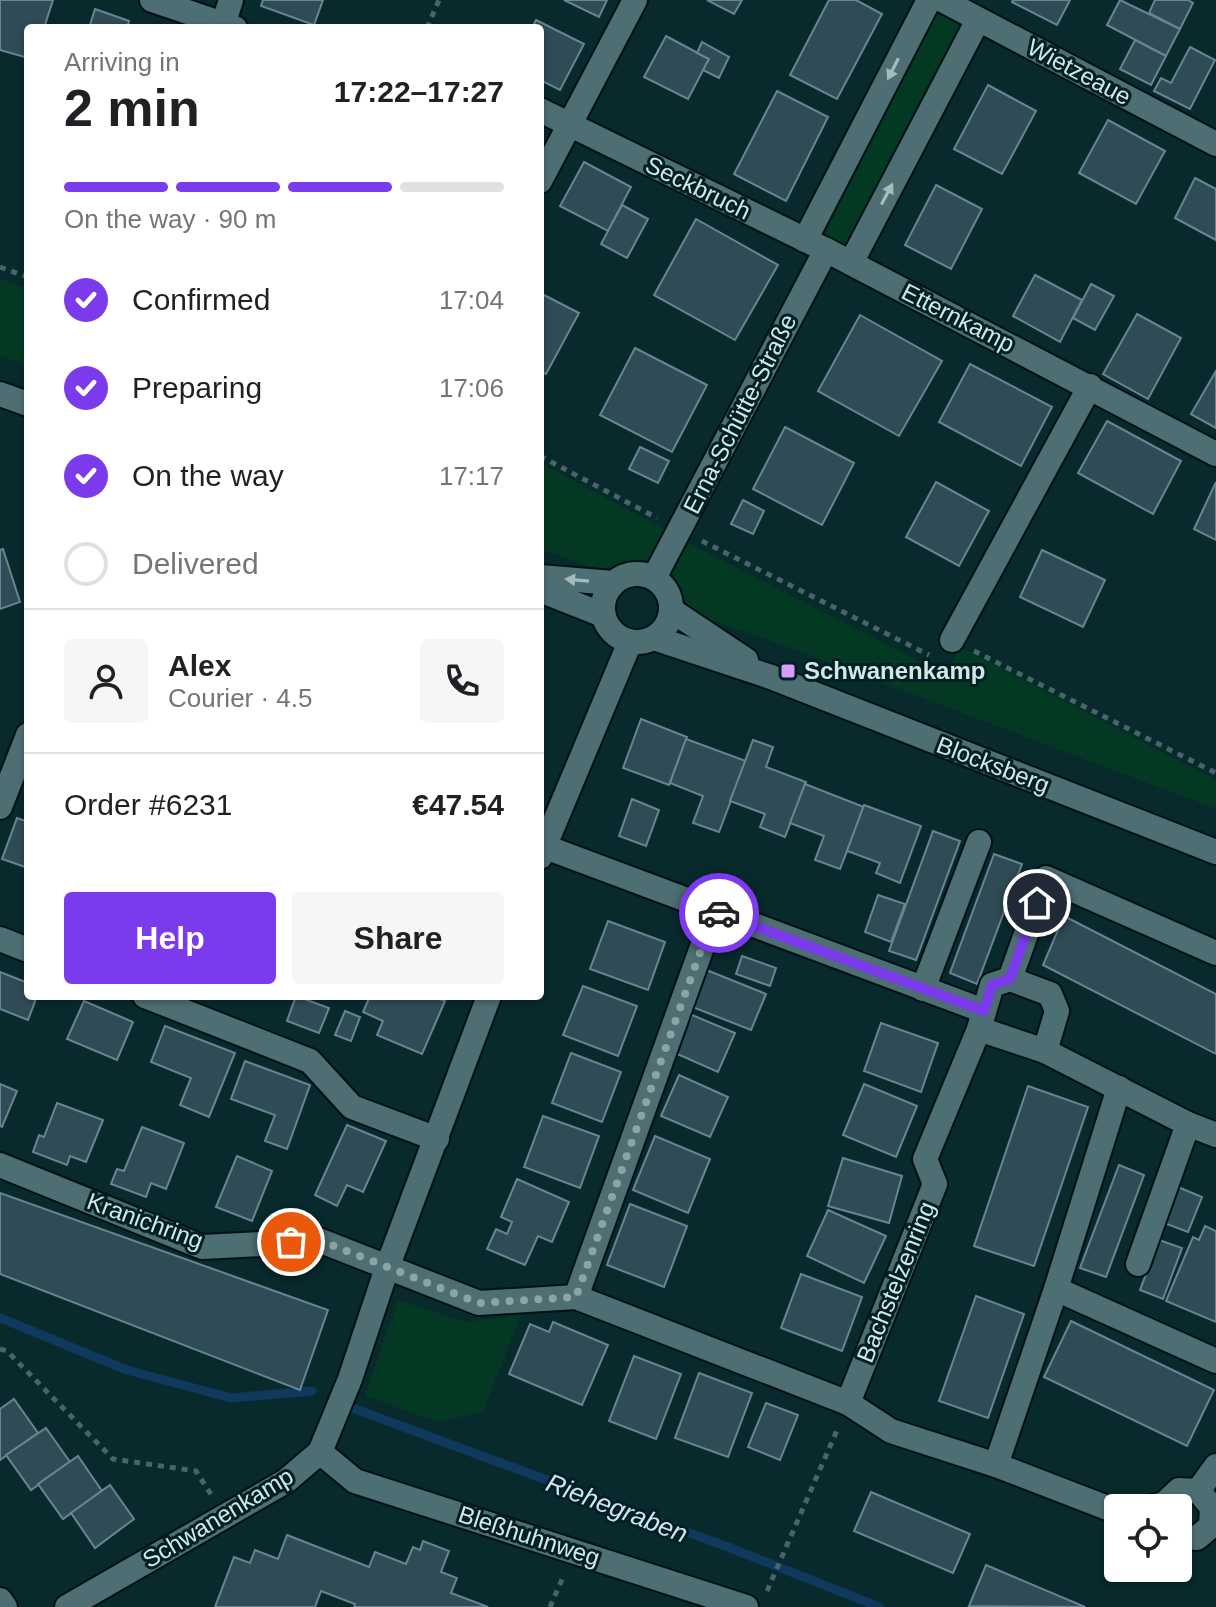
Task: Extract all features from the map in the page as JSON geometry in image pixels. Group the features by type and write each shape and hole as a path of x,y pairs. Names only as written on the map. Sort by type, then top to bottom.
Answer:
{"street":[{"path":"152,0 219,24"},
{"path":"227,24 231,0"},
{"path":"544,174 635,0"},
{"name":"Erna-Schütte-Straße","path":"654,578 680,530 929,0"},
{"name":"Wietzeaue","path":"952,2 978,20 1216,144"},
{"path":"851,263 978,20"},
{"name":"Seckbruch","path":"544,112 815,245"},
{"name":"Etternkamp","path":"815,245 1216,454"},
{"path":"952,640 1090,386"},
{"path":"0,394 24,403"},
{"path":"544,577 613,583 631,574 654,578"},
{"name":"Blocksberg","path":"654,578 664,587 671,610 771,677"},
{"path":"603,615 602,603 613,583"},
{"name":"Blocksberg","path":"544,592 603,615 608,626 619,637 642,640 771,677 1216,852"},
{"path":"544,843 642,640 668,621 671,610"},
{"path":"0,807 24,745"},
{"path":"923,989 979,842"},
{"path":"544,850 923,989 1188,1124 1216,1135"},
{"name":"Bachstelzenring","path":"848,1403 935,1184 925,1159 982,1020 992,985 1010,979 1046,878 1216,953"},
{"path":"576,1297 715,911"},
{"path":"0,939 24,948"},
{"path":"1010,979 1050,994 1057,1011 1045,1051"},
{"path":"155,1000 310,1061 352,1107 437,1139"},
{"name":"Schwanenkamp","path":"67,1607 102,1598 286,1481 320,1452 350,1379 387,1268 488,1000"},
{"path":"996,1465 1056,1289 1119,1088"},
{"path":"1138,1264 1188,1124"},
{"name":"Kranichring","path":"0,1165 202,1247 321,1241 387,1268"},
{"path":"387,1268 479,1303 576,1297 848,1403 891,1431 996,1465 1104,1507"},
{"path":"1056,1289 1216,1361"},
{"name":"Bleßhuhnweg","path":"320,1452 355,1481 746,1607"},
{"path":"1198,1491 1216,1466"},
{"path":"1174,1494 1179,1490 1198,1491 1212,1507 1211,1526 1197,1538 1192,1538"},
{"path":"0,1600 5,1607"}],"path":[{"path":"429,24 439,0"},
{"path":"0,267 24,276"},
{"path":"544,458 680,530"},
{"path":"0,1349 7,1351 113,1459 196,1471 226,1517"},
{"path":"772,1576 816,1483 848,1403"}],"green space":[{"path":"934,5 968,22 850,252 817,234"},
{"path":"0,279 24,288 24,365 0,356"},
{"path":"544,465 669,531 656,562 628,561 600,570 544,550"},
{"path":"685,541 945,674 960,647 1216,780 1216,809 682,610 674,586 666,576"},
{"path":"398,1300 465,1322 521,1315 483,1412 438,1422 365,1396"}],"building":[{"path":"0,0 53,0 45,24 24,24 24,57 0,50"},
{"path":"263,0 323,0 314,24 261,6"},
{"path":"564,0 607,0 599,17"},
{"path":"707,0 742,0 734,14"},
{"path":"829,0 856,0 882,14 837,99 790,75"},
{"path":"1013,0 1070,0 1057,25"},
{"path":"1120,0 1180,29 1166,56 1107,25"},
{"path":"1155,0 1188,0 1193,3 1180,29 1149,13"},
{"path":"95,9 129,21 128,24 90,24"},
{"path":"544,24 584,44 560,90 544,82"},
{"path":"666,36 709,59 688,99 644,77"},
{"path":"1135,40 1166,56 1151,85 1120,69"},
{"path":"702,42 729,57 719,78 703,70 709,59 697,53"},
{"path":"1190,47 1215,60 1190,109 1154,91 1161,78 1171,83"},
{"path":"988,85 1036,111 1002,174 954,149"},
{"path":"777,91 828,117 786,201 734,174"},
{"path":"1108,120 1165,151 1136,204 1079,173"},
{"path":"584,162 631,187 608,231 560,206"},
{"path":"1195,178 1216,189 1216,240 1175,218"},
{"path":"936,185 982,209 951,269 905,245"},
{"path":"622,205 648,219 627,258 601,244"},
{"path":"696,219 778,265 735,340 654,295"},
{"path":"1035,275 1082,300 1060,342 1013,316"},
{"path":"1091,284 1114,296 1095,330 1073,318"},
{"path":"544,295 579,313 544,373"},
{"path":"1137,314 1181,338 1148,399 1103,374"},
{"path":"860,315 942,361 899,436 818,391"},
{"path":"635,348 707,385 672,452 600,415"},
{"path":"970,364 1052,407 1021,466 939,422"},
{"path":"1216,371 1216,428 1191,414"},
{"path":"1107,421 1181,461 1153,514 1078,473"},
{"path":"785,427 854,463 822,525 753,489"},
{"path":"640,447 669,461 658,483 629,469"},
{"path":"936,482 989,511 959,566 906,537"},
{"path":"1216,482 1216,540 1194,529"},
{"path":"743,500 764,511 753,534 731,524"},
{"path":"3,549 20,602 0,609 0,550"},
{"path":"1042,550 1105,580 1083,627 1020,597"},
{"path":"641,719 687,737 669,785 623,768"},
{"path":"686,739 746,761 719,832 693,823 703,796 670,783"},
{"path":"753,740 773,747 766,767 806,782 785,837 760,827 765,814 730,801"},
{"path":"805,784 864,807 840,869 815,860 824,836 790,823"},
{"path":"632,799 659,810 646,846 619,836"},
{"path":"864,805 921,826 900,883 876,873 880,863 847,851"},
{"path":"17,818 24,821 24,867 2,859"},
{"path":"933,831 960,841 916,960 889,951"},
{"path":"994,854 1022,864 977,984 950,973"},
{"path":"878,895 905,904 891,942 865,932"},
{"path":"1064,916 1216,994 1216,1054 1043,965"},
{"path":"608,921 665,942 648,990 590,969"},
{"path":"742,956 776,968 770,986 736,974"},
{"path":"704,969 766,994 751,1030 690,1006"},
{"path":"0,972 24,981 24,1000 36,1000 28,1020 0,1009"},
{"path":"583,986 637,1006 618,1056 563,1035"},
{"path":"295,1000 307,1000 329,1008 319,1033 287,1021"},
{"path":"368,1000 445,1001 422,1054 377,1035 383,1021 363,1012"},
{"path":"84,1001 133,1022 117,1060 67,1039"},
{"path":"345,1011 360,1017 351,1041 335,1035"},
{"path":"692,1015 735,1033 718,1072 675,1053"},
{"path":"881,1023 938,1043 921,1092 864,1071"},
{"path":"165,1026 235,1053 209,1117 180,1105 191,1078 151,1062"},
{"path":"571,1053 621,1072 602,1122 552,1103"},
{"path":"245,1061 310,1085 287,1149 265,1141 275,1115 231,1099"},
{"path":"679,1075 728,1097 710,1137 661,1116"},
{"path":"0,1084 17,1091 2,1127 0,1126"},
{"path":"864,1084 917,1106 896,1157 843,1135"},
{"path":"1028,1086 1088,1107 1034,1266 974,1246"},
{"path":"57,1103 103,1120 86,1162 70,1156 67,1165 33,1152 39,1135 44,1137"},
{"path":"543,1116 599,1136 580,1188 524,1167"},
{"path":"347,1125 386,1141 363,1192 347,1185 337,1206 315,1195"},
{"path":"142,1127 184,1143 166,1189 151,1183 146,1197 111,1184 117,1169 124,1171"},
{"path":"655,1136 710,1159 688,1213 633,1190"},
{"path":"237,1156 272,1171 252,1221 216,1207"},
{"path":"843,1158 902,1176 889,1223 828,1206"},
{"path":"1119,1165 1144,1175 1106,1277 1080,1268"},
{"path":"517,1179 569,1202 552,1242 538,1236 525,1265 487,1249 496,1229 507,1234 512,1222 501,1217"},
{"path":"1178,1187 1202,1197 1188,1232 1164,1223"},
{"path":"0,1193 328,1310 300,1390 0,1274"},
{"path":"630,1204 687,1226 664,1287 607,1265"},
{"path":"828,1210 886,1236 864,1283 807,1256"},
{"path":"1205,1226 1216,1231 1216,1322 1166,1301 1193,1237 1199,1240"},
{"path":"1159,1240 1182,1248 1163,1299 1140,1290"},
{"path":"801,1274 862,1297 842,1351 781,1328"},
{"path":"976,1296 1024,1314 988,1418 939,1401"},
{"path":"1071,1321 1214,1390 1187,1446 1044,1377"},
{"path":"553,1322 608,1345 582,1405 509,1374 530,1324 549,1332"},
{"path":"634,1356 681,1374 656,1439 609,1421"},
{"path":"699,1373 752,1393 728,1457 675,1438"},
{"path":"14,1399 38,1433 0,1460 0,1409"},
{"path":"766,1403 798,1415 780,1460 748,1447"},
{"path":"46,1428 70,1462 31,1490 6,1455"},
{"path":"78,1456 102,1491 63,1519 38,1484"},
{"path":"110,1485 134,1519 95,1548 71,1513"},
{"path":"871,1492 970,1534 953,1573 854,1531"},
{"path":"287,1535 369,1567 375,1552 406,1564 413,1547 420,1550 423,1541 449,1551 441,1572 457,1578 451,1593 488,1607 354,1607 355,1604 321,1591 315,1607 215,1607 234,1557 250,1563 255,1550 278,1559"},
{"path":"986,1565 1085,1607 969,1606"}],"waterway":[{"name":"Riehegraben","path":"0,1318 127,1370 231,1398 312,1391"},
{"name":"Riehegraben","path":"355,1409 728,1547 879,1607"}],"way so far":[{"path":"291,1242 321,1241 479,1303 576,1297 715,911 719,913"}],"place":[{"name":"Schwanenkamp","path":"788,671"}],"route":[{"path":"719,913 984,1011 992,985 1010,979 1037,903"}]}
